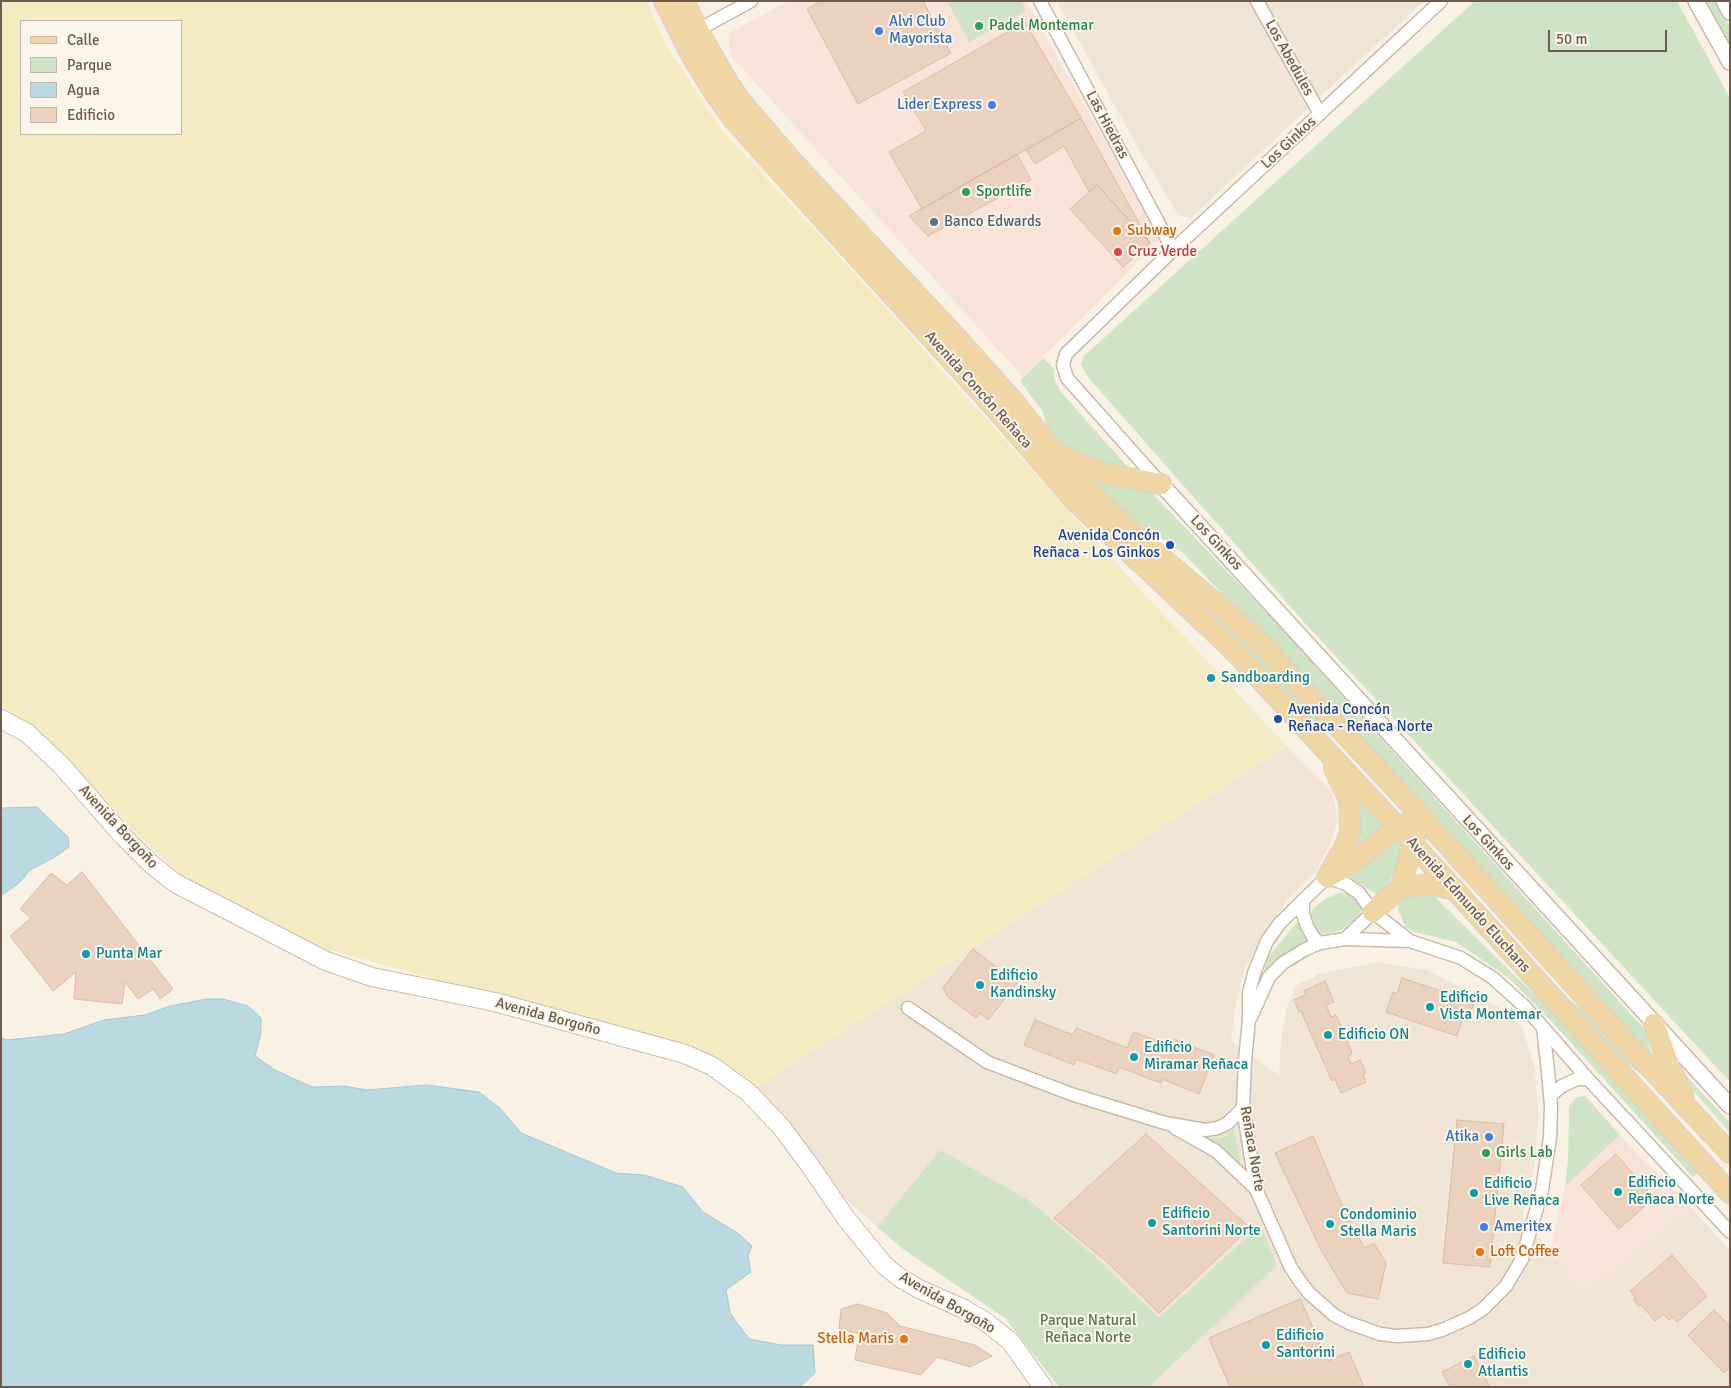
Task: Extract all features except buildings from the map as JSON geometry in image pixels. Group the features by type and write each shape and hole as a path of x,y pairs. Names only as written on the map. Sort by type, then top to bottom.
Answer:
{"main road":[{"name":"Avenida Concón Reñaca","path":"664,1 678,32 701,74 746,134 989,401 1076,501 1232,649 1326,750"},
{"name":"Avenida Concón Reñaca","path":"684,1 698,30 733,89 775,142 958,339 1009,396 1055,453 1098,500 1130,530 1261,644 1347,737"},
{"path":"1055,453 1090,469 1161,484"},
{"name":"Avenida Borgoño","path":"1,719 27,732 61,765 122,835 175,883 326,961 372,977 495,1002 686,1054 712,1066 749,1093 782,1128 845,1217 884,1265 900,1278 964,1309 986,1322 1010,1341 1043,1387"},
{"name":"Avenida Edmundo Eluchans","path":"1347,737 1730,1153"},
{"name":"Avenida Edmundo Eluchans","path":"1326,750 1730,1192"},
{"path":"1326,750 1349,800 1350,811 1350,830 1347,842 1327,877"},
{"path":"1327,877 1352,862 1397,828 1423,818"},
{"path":"1373,912 1400,888 1412,843 1423,818"},
{"path":"1400,888 1429,884 1455,890"},
{"path":"1654,1024 1669,1065 1690,1111"}],"street":[{"path":"698,30 751,1"},
{"name":"Las Hiedras","path":"1040,1 1173,250"},
{"name":"Los Abedules","path":"1258,1 1320,114"},
{"name":"Los Ginkos","path":"1441,1 1131,290 1066,354 1063,365 1064,372 1067,378 1161,484 1730,1106"},
{"path":"1696,1 1730,62"},
{"path":"1724,1 1730,12"},
{"name":"Reñaca Norte","path":"1249,1020 1269,977 1283,963 1320,943 1345,939 1410,941 1461,958 1493,978 1525,1006 1542,1027 1550,1096 1550,1137 1542,1190 1522,1259 1506,1286 1495,1298 1469,1318 1442,1330 1413,1335 1380,1334 1348,1323 1321,1305 1309,1293 1290,1266 1256,1189 1243,1108 1249,993 1254,973 1267,941 1280,923 1327,877 1346,884 1359,893 1373,912 1410,941"},
{"path":"1303,900 1303,914 1306,926 1313,937 1320,943"},
{"path":"1345,939 1373,912"},
{"path":"908,1008 987,1062 1071,1094 1166,1123 1205,1130 1218,1128 1228,1123 1243,1108"},
{"path":"1542,1027 1730,1232"},
{"path":"1550,1096 1562,1086 1577,1079 1588,1078"},
{"path":"1166,1123 1216,1151 1256,1189"}],"shaded area":[{"path":"788,1 1026,1 1160,240 1023,377 731,56 728,34"},
{"path":"1057,1 1424,1 1191,218 1178,215 1138,148"},
{"path":"1287,746 1332,791 1338,819 1331,843 1317,870 1291,896 1261,936 1244,972 1235,1007 1231,1041 1279,1075 1281,1040 1287,1007 1297,985 1319,974 1377,962 1427,970 1506,1011 1523,1029 1535,1070 1538,1114 1535,1162 1522,1218 1582,1293 1691,1208 1730,1250 1730,1387 1059,1387 1005,1318 903,1249 838,1192 784,1118 756,1087"},
{"path":"1620,1135 1691,1208 1582,1293 1550,1251 1565,1187"}],"green space":[{"name":"Padel Montemar","path":"947,1 1020,1 1026,11 969,42"},
{"path":"1475,1 1677,1 1730,98 1730,1082 1303,621 1089,378 1081,365 1084,356"},
{"path":"1706,1 1715,1 1730,27 1730,44"},
{"path":"1043,358 1054,368 1055,381 1061,392 1135,475 1070,455 1047,429 1043,412 1020,381"},
{"path":"1086,475 1151,492 1270,616 1647,1032 1651,1055 1256,629 1183,553 1135,521"},
{"path":"1190,595 1245,637 1300,696 1330,740 1249,652"},
{"path":"1359,801 1383,826 1383,831 1347,861"},
{"path":"1395,841 1400,847 1400,853 1387,888 1377,895 1351,878 1351,871"},
{"path":"1426,891 1432,894 1557,1017 1699,1172 1693,1177 1552,1022 1509,978 1456,942 1414,932 1405,926 1398,910 1398,904 1408,894"},
{"path":"1339,893 1351,893 1361,902 1362,910 1356,918 1341,930 1328,934 1319,933 1310,924 1313,909 1325,899"},
{"path":"1298,921 1302,932 1311,943 1265,976 1263,974 1269,956"},
{"path":"1551,986 1591,1016 1656,1085 1615,1055"},
{"path":"1669,1057 1730,1123 1730,1133 1692,1089"},
{"path":"1585,1096 1620,1135 1565,1187 1568,1159 1569,1106 1577,1097"},
{"path":"1234,1129 1241,1166 1206,1138 1222,1138"},
{"name":"Parque Natural Reñaca Norte","path":"940,1150 1030,1201 1103,1264 1159,1318 1260,1225 1277,1265 1149,1387 1059,1387 1005,1318 903,1249 877,1227"}],"sand":[{"path":"1,1 646,1 667,47 720,128 838,255 1147,597 1287,746 756,1087 685,1046 546,1006 448,983 320,947 189,883 1,704"}],"water":[{"path":"37,807 68,837 69,847 55,857 30,870 19,883 1,896 1,808"},
{"path":"207,999 223,999 248,1006 261,1018 261,1033 255,1056 275,1070 312,1087 344,1086 367,1090 427,1085 479,1092 500,1108 521,1133 616,1173 644,1175 683,1187 703,1212 739,1234 752,1246 748,1256 751,1272 726,1290 730,1313 749,1339 781,1345 813,1345 815,1373 800,1387 1,1387 1,1038 7,1040 64,1034 104,1020 145,1015 170,1006"}],"place":[{"name":"Padel Montemar","path":"979,26"},
{"name":"Alvi Club Mayorista","path":"879,31"},
{"name":"Lider Express","path":"992,105"},
{"name":"Sportlife","path":"966,192"},
{"name":"Banco Edwards","path":"934,222"},
{"name":"Subway","path":"1117,231"},
{"name":"Cruz Verde","path":"1118,252"},
{"name":"Avenida Concón Reñaca - Los Ginkos","path":"1170,545"},
{"name":"Sandboarding","path":"1211,678"},
{"name":"Avenida Concón Reñaca - Reñaca Norte","path":"1278,719"},
{"name":"Punta Mar","path":"86,954"},
{"name":"Edificio Kandinsky","path":"980,985"},
{"name":"Edificio Vista Montemar","path":"1430,1007"},
{"name":"Edificio ON","path":"1328,1035"},
{"name":"Edificio Miramar Reñaca","path":"1134,1057"},
{"name":"Atika","path":"1489,1137"},
{"name":"Girls Lab","path":"1486,1153"},
{"name":"Edificio Reñaca Norte","path":"1618,1192"},
{"name":"Edificio Live Reñaca","path":"1474,1193"},
{"name":"Edificio Santorini Norte","path":"1152,1223"},
{"name":"Condominio Stella Maris","path":"1330,1224"},
{"name":"Ameritex","path":"1484,1227"},
{"name":"Loft Coffee","path":"1480,1252"},
{"name":"Stella Maris","path":"904,1339"},
{"name":"Edificio Santorini","path":"1266,1345"},
{"name":"Edificio Atlantis","path":"1468,1364"}]}
